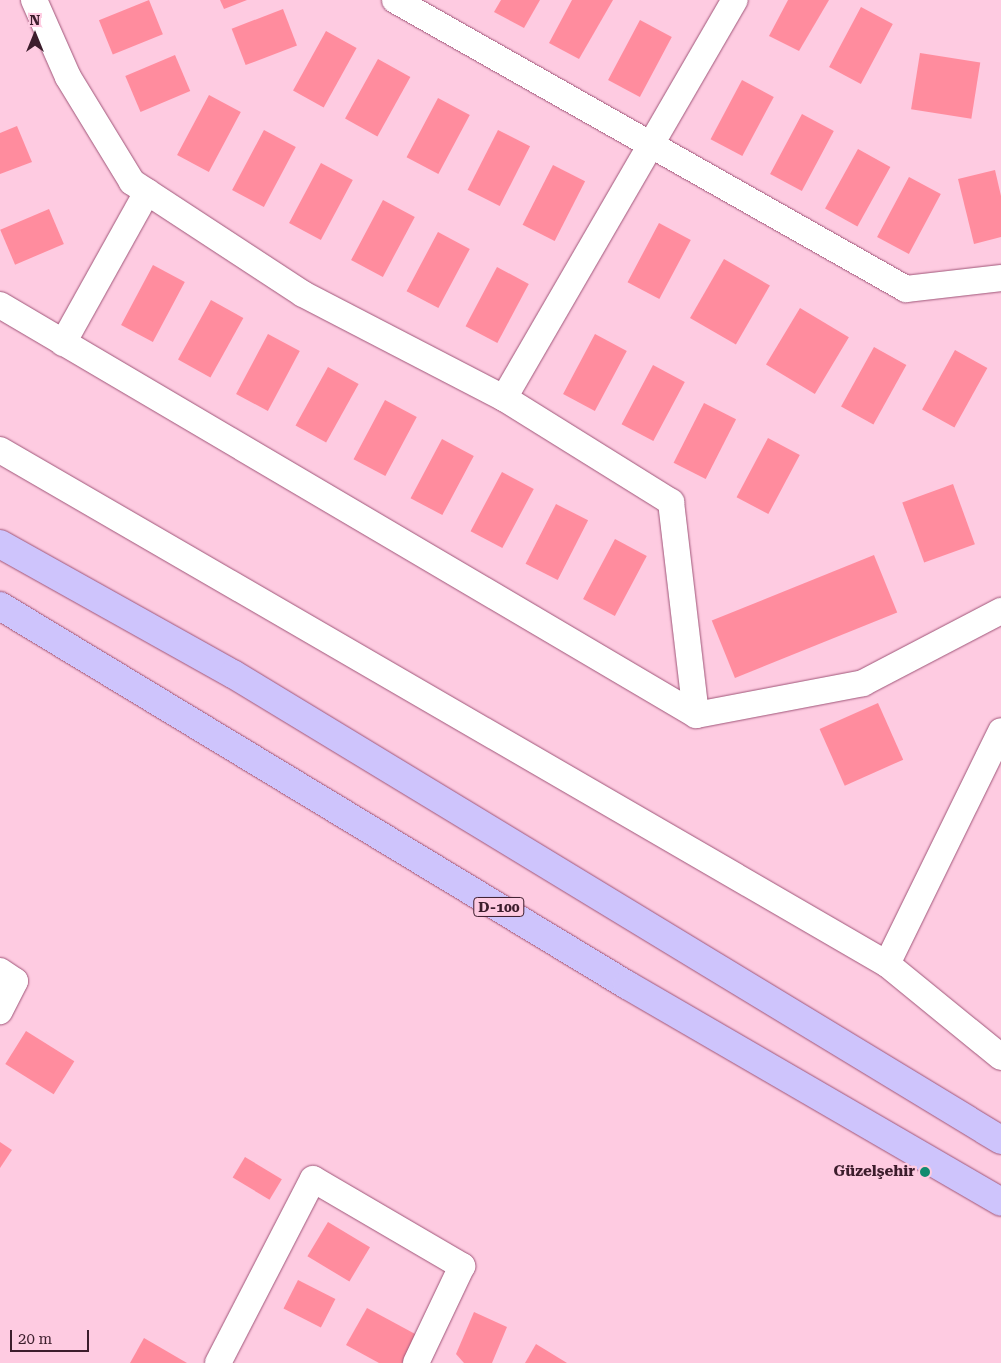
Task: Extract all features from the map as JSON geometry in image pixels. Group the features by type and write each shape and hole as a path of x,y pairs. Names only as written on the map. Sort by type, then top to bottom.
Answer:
{"highway":[{"path":"0,544 233,674 1001,1140"},
{"name":"D-100","path":"0,606 628,985 1001,1202"}],"street":[{"path":"34,0 68,77 132,182 303,294 504,398 671,502 696,715"},
{"path":"395,0 906,289 1001,278"},
{"path":"504,398 653,146 735,0"},
{"path":"63,343 147,192"},
{"path":"0,305 696,715 863,683 1001,611"},
{"path":"0,450 886,964 1001,1057"},
{"path":"886,964 1001,731"},
{"path":"0,971 15,981 0,1011"},
{"path":"218,1363 313,1179 462,1266 416,1363"}],"building":[{"path":"149,0 163,34 113,55 99,20"},
{"path":"220,0 247,0 224,9"},
{"path":"501,0 540,0 524,28 494,12"},
{"path":"572,0 613,0 579,59 549,43"},
{"path":"788,0 829,0 799,51 769,36"},
{"path":"861,7 893,24 861,84 829,67"},
{"path":"283,9 297,45 246,65 232,29"},
{"path":"640,20 672,37 640,97 608,80"},
{"path":"326,31 357,48 324,107 293,90"},
{"path":"920,53 980,63 971,119 911,109"},
{"path":"175,55 190,91 141,112 125,76"},
{"path":"378,59 410,77 377,136 345,118"},
{"path":"742,80 774,97 742,156 711,139"},
{"path":"209,95 241,112 209,172 177,155"},
{"path":"438,98 470,115 438,174 407,157"},
{"path":"802,114 834,131 802,191 770,174"},
{"path":"17,126 32,162 0,174 0,133"},
{"path":"264,130 296,147 264,207 232,190"},
{"path":"498,130 530,146 500,206 468,190"},
{"path":"858,149 890,167 857,226 825,208"},
{"path":"321,163 353,180 321,240 289,223"},
{"path":"553,165 585,181 555,241 523,225"},
{"path":"995,170 1001,196 1001,237 974,244 958,179"},
{"path":"909,177 941,194 909,254 877,237"},
{"path":"383,200 415,217 383,277 351,260"},
{"path":"49,209 64,244 15,265 0,230"},
{"path":"659,223 691,240 659,299 628,282"},
{"path":"438,232 470,249 438,308 407,291"},
{"path":"724,259 770,286 736,344 690,318"},
{"path":"153,265 185,282 153,342 121,325"},
{"path":"497,267 529,284 497,343 466,326"},
{"path":"211,300 243,318 210,377 178,359"},
{"path":"800,308 849,337 815,394 766,365"},
{"path":"268,334 300,351 268,411 236,394"},
{"path":"595,334 627,351 595,411 563,394"},
{"path":"874,347 906,365 873,424 841,406"},
{"path":"955,350 987,368 954,427 922,409"},
{"path":"653,365 685,382 653,441 622,424"},
{"path":"328,367 359,384 326,443 296,426"},
{"path":"385,400 417,417 385,476 354,459"},
{"path":"704,403 736,419 706,479 674,463"},
{"path":"768,438 800,455 768,514 737,497"},
{"path":"442,439 474,456 442,515 411,498"},
{"path":"502,472 534,489 502,548 471,531"},
{"path":"953,484 975,544 924,563 902,502"},
{"path":"556,504 588,520 558,580 526,564"},
{"path":"615,539 647,556 615,616 583,599"},
{"path":"874,555 897,612 735,678 712,621"},
{"path":"878,703 903,760 845,786 820,729"},
{"path":"26,1031 74,1061 54,1094 5,1064"},
{"path":"0,1142 12,1150 0,1168"},
{"path":"245,1157 282,1179 269,1200 233,1178"},
{"path":"328,1222 370,1247 349,1282 307,1256"},
{"path":"298,1280 335,1299 321,1328 283,1309"},
{"path":"367,1308 417,1335 402,1363 379,1363 346,1345"},
{"path":"474,1312 507,1327 492,1363 464,1363 456,1354"},
{"path":"144,1338 187,1363 130,1363"},
{"path":"536,1344 567,1363 525,1363"}],"place":[{"name":"Güzelşehir","path":"925,1172"}]}
